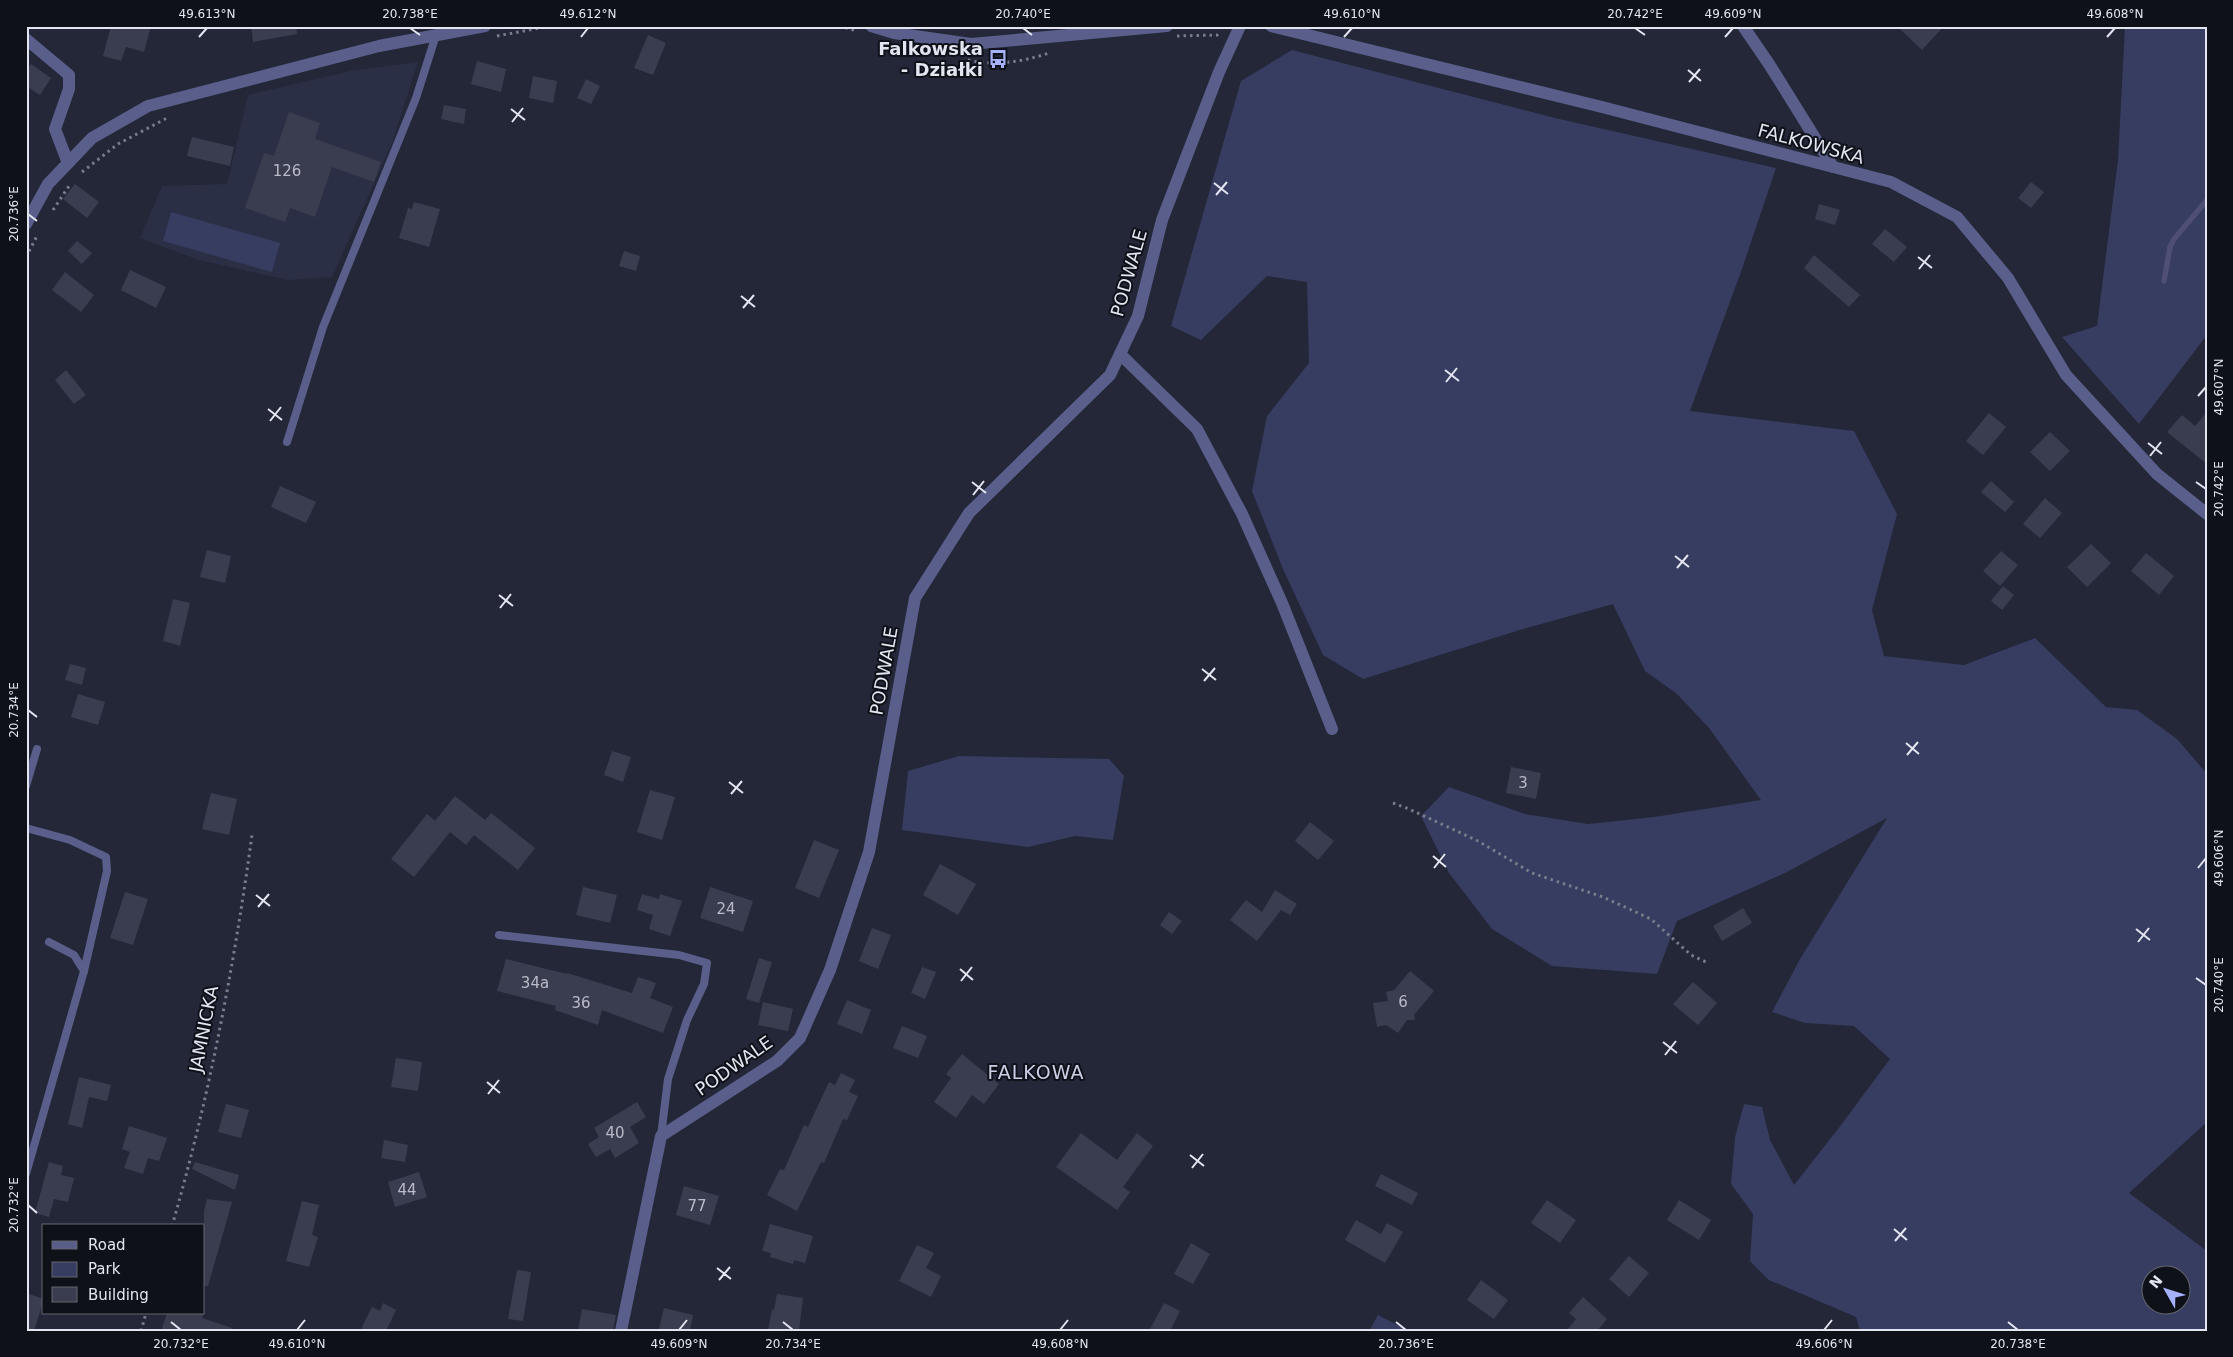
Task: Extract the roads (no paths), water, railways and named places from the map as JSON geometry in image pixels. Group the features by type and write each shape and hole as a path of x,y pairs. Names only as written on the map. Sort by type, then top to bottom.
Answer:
{"street":[{"path":"871,26 894,33 971,44 1167,26"},
{"name":"PODWALE","path":"661,1136 777,1061 800,1038 830,970 869,852 915,598 969,513 1110,375 1138,316 1162,220 1219,72 1240,26"},
{"name":"FALKOWSKA","path":"1271,26 1602,107 1890,182 1957,217 2008,278 2066,375 2157,474 2207,514"},
{"path":"1743,26 1833,167"},
{"path":"26,224 48,184 92,138 148,106 379,46 436,36 489,31"},
{"path":"26,39 69,75 69,89 55,129 68,163"},
{"path":"1120,354 1194,425 1242,514 1332,729"},
{"path":"621,1331 661,1136"}],"lane":[{"path":"288,442 323,327 416,98 436,36"},
{"path":"26,786 37,749"},
{"path":"26,828 70,840 106,857 107,871 84,971 26,1174"},
{"path":"499,935 679,956 707,963 704,984 687,1020 668,1079 661,1136"},
{"path":"50,942 74,955 84,971"}],"waterway":[{"path":"2164,281 2170,247 2174,239 2207,200"}],"place":[{"name":"Falkowska - Działki","path":"998,59"}],"district":[{"name":"FALKOWA","path":"1036,1072"}]}
